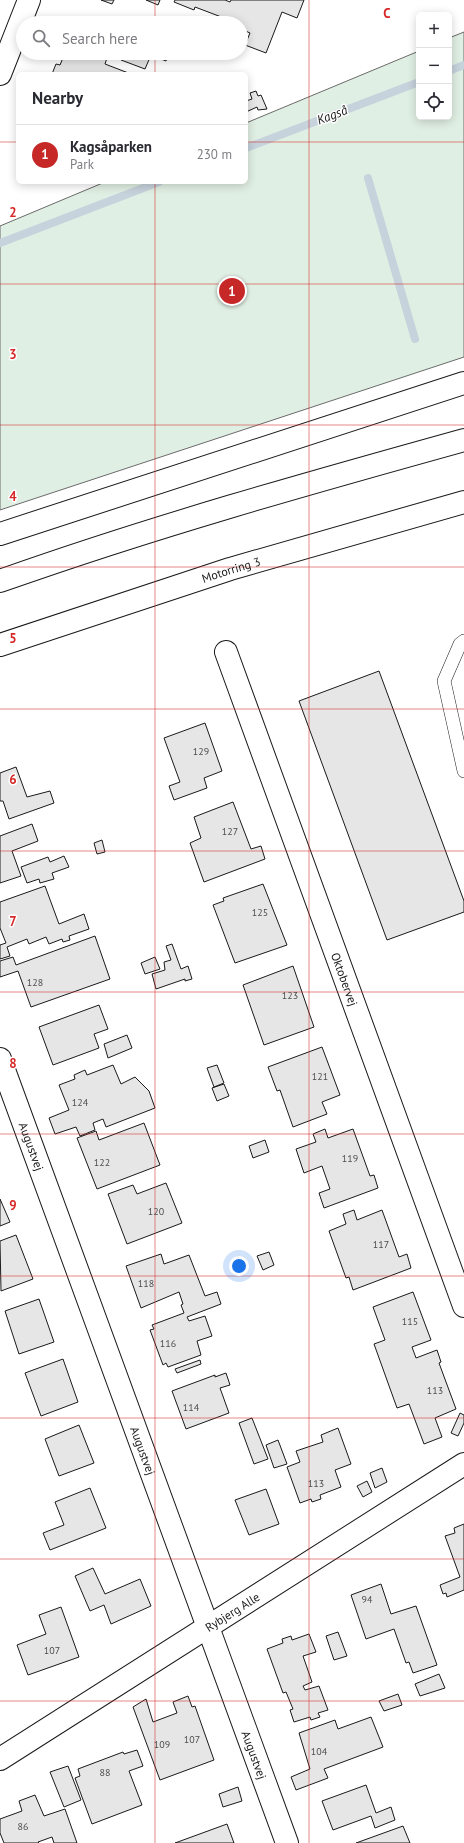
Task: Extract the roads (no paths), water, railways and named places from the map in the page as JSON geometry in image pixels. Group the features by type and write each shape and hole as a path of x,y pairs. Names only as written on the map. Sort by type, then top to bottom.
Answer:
{"main road":[{"path":"23,16 29,0"},
{"path":"0,74 16,33"},
{"path":"0,534 464,383"},
{"path":"0,581 78,553 337,475 464,440"},
{"name":"Motorring 3","path":"0,645 230,569 464,502"},
{"name":"Oktobervej","path":"226,652 464,1306"},
{"name":"Augustvej","path":"0,1058 287,1843"},
{"name":"Rybjerg Alle","path":"0,1759 464,1464"}],"lane":[{"path":"464,641 460,644 444,681 464,771"}],"waterway":[{"name":"Kagså","path":"452,70 464,65"},
{"name":"Kagså","path":"248,147 416,83"},
{"path":"368,178 415,339"},
{"name":"Kagså","path":"0,243 154,184"}],"place":[{"name":"Kagsåparken","path":"232,291"}]}
